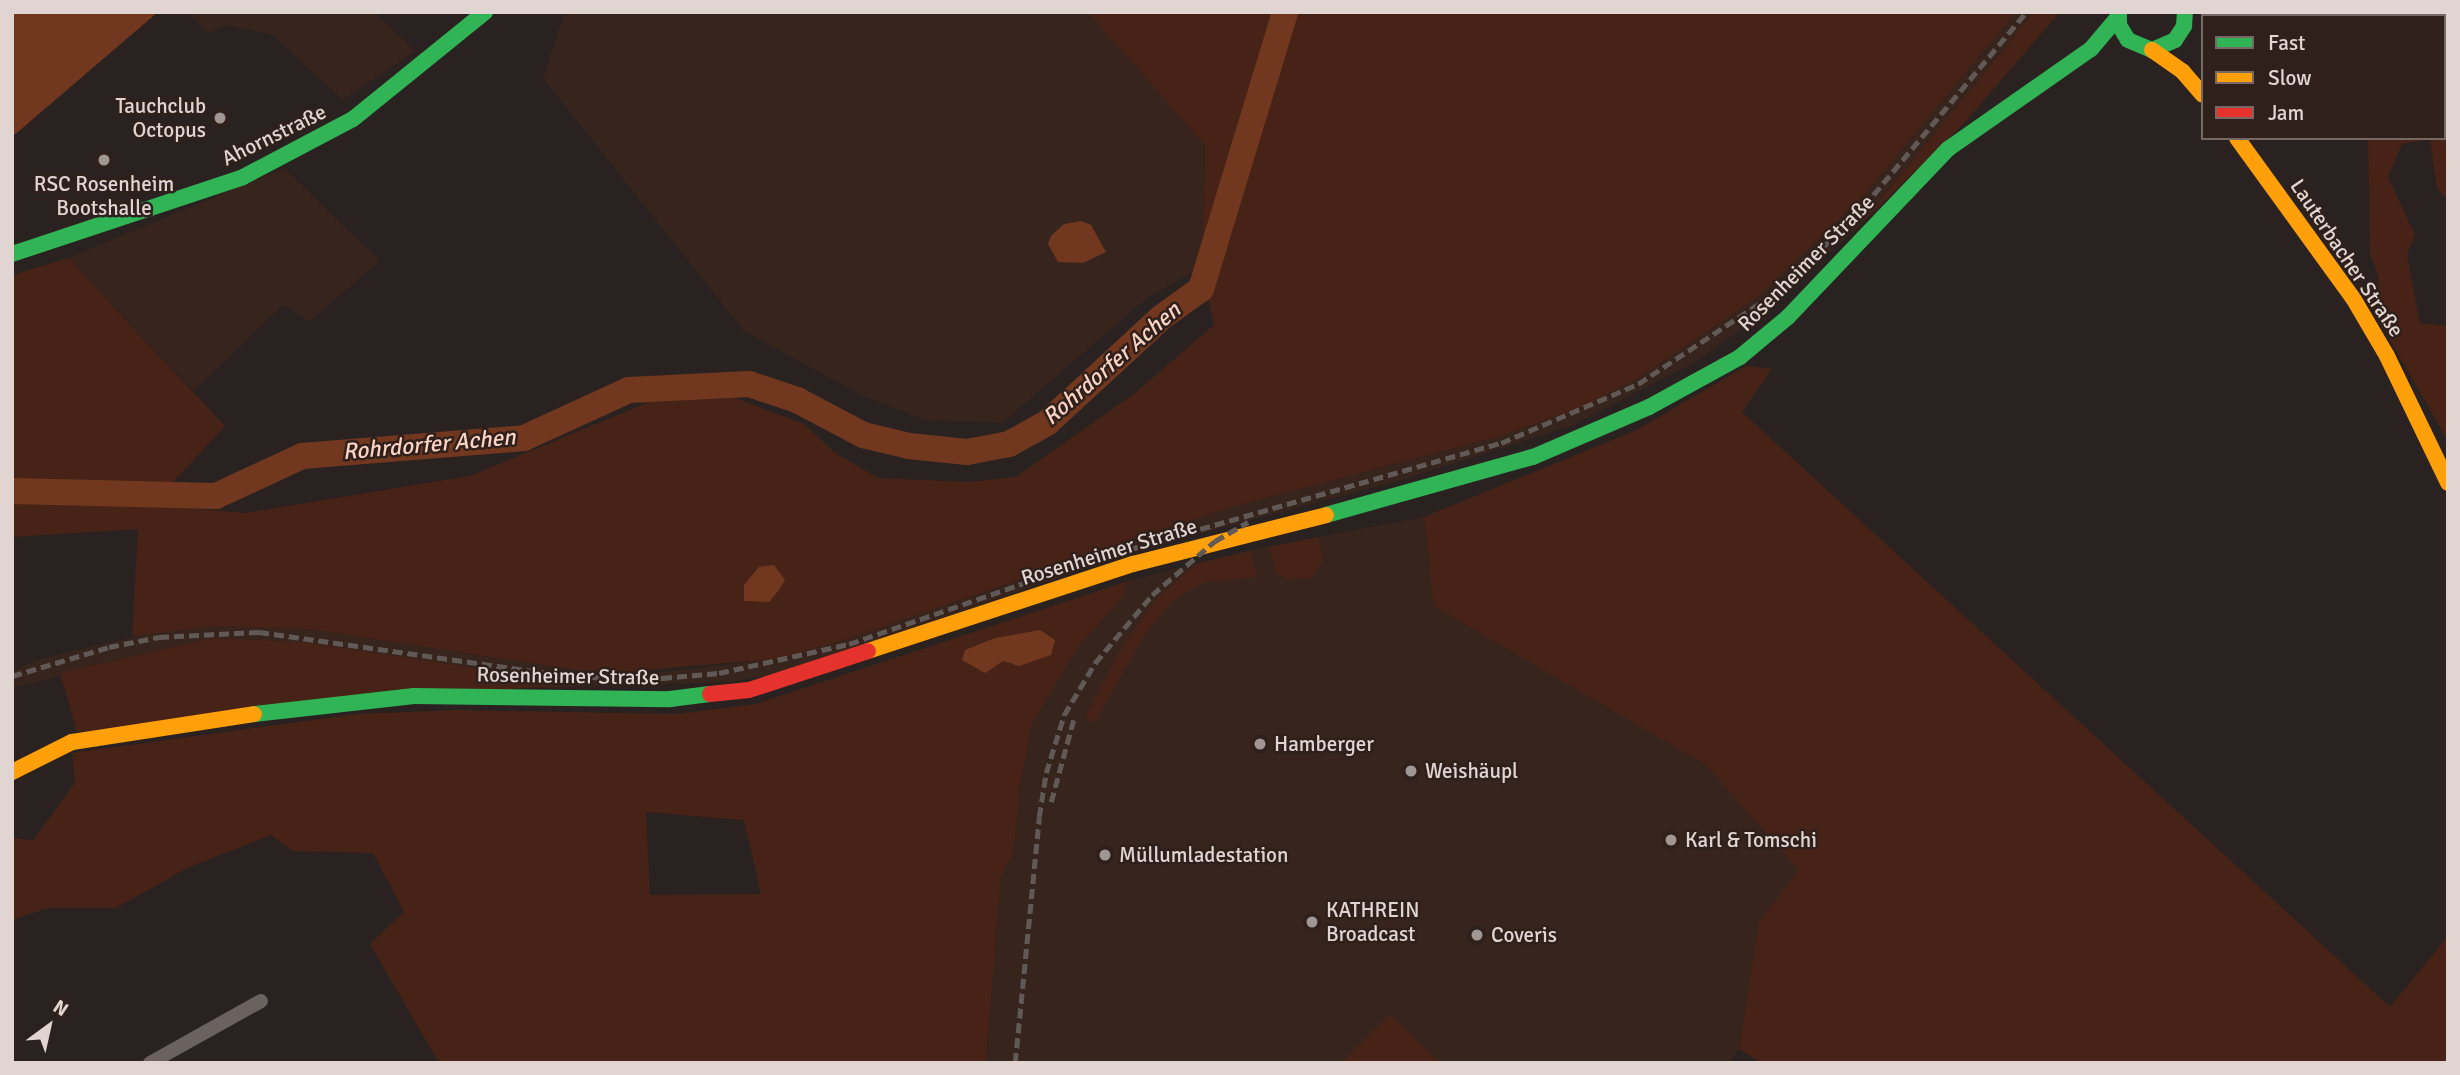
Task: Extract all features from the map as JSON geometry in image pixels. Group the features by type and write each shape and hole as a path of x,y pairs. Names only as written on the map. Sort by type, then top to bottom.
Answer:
{"main road":[{"name":"Ahornstraße","path":"12,254 243,177 354,119 485,12"},
{"path":"2183,72 2181,34 2185,12"},
{"path":"2118,15 2130,42 2152,50 2183,72 2201,93"},
{"name":"Rosenheimer Straße","path":"12,772 72,742 110,733 353,701 414,696 670,699 749,690 1133,564 1439,486 1533,457 1649,407 1740,357 1788,317 1948,149 2018,96 2091,49 2118,15"},
{"path":"2152,50 2168,46 2181,34"},
{"name":"Rosenheimer Straße","path":"2091,49 2130,42"},
{"name":"Lauterbacher Straße","path":"2238,140 2353,298 2387,356 2448,483"}],"street":[{"path":"150,1063 261,1002"}],"shaded area":[{"path":"12,12 158,12 12,137"},
{"path":"188,12 375,12 415,51 343,100 271,34 227,25 207,33"},
{"path":"565,12 1088,12 1205,145 1202,267 1147,298 1002,423 925,420 863,396 744,331 543,78"},
{"path":"1088,12 2016,12 1864,195 1759,296 1637,379 1580,408 1500,436 1229,508 844,640 777,659 622,672 577,670 308,629 215,626 132,636 138,529 12,537 12,275 68,258 225,426 152,505 245,513 470,476 652,401 735,398 804,424 835,453 878,478 967,482 1016,477 1135,393 1214,325 1202,267 1205,145"},
{"path":"2016,12 2034,12 1859,226 1754,320 1697,361 1574,425 1402,480 1149,547 781,673 732,682 590,686 306,642 214,638 12,688 12,671 37,660 158,631 215,626 308,629 577,670 661,672 777,659 844,640 1229,508 1500,436 1580,408 1637,379 1759,296 1864,195"},
{"path":"2034,12 2060,12 1966,121 1859,226"},
{"path":"2367,12 2448,12 2448,200 2437,189 2430,140 2446,140 2446,14"},
{"path":"2368,140 2424,140 2402,144 2388,177 2415,235 2407,255 2420,323 2448,326 2448,441 2390,340 2397,321 2379,295 2378,275 2370,254"},
{"path":"284,168 380,261 310,321 283,305 194,391 68,258"},
{"path":"1081,221 1091,225 1106,252 1083,263 1058,262 1048,244 1051,236 1064,224"},
{"path":"1746,366 1772,369 1742,412 2390,1007 2448,936 2448,1063 1762,1063 1739,1049 1759,922 1799,870 1706,765 1434,606 1424,517 1637,430"},
{"path":"1424,517 1435,606 1706,765 1799,870 1759,922 1739,1049 1730,1063 986,1063 1001,876 1014,852 1019,790 1033,722 1078,647 1123,597 1128,581 1255,549"},
{"path":"1318,537 1323,560 1311,578 1285,579 1275,571 1270,547"},
{"path":"1251,551 1258,577 1205,582 1175,599 1147,631 1094,723 1085,718 1118,654 1155,600 1196,564"},
{"path":"774,565 785,580 769,602 744,601 744,585 759,567"},
{"path":"1128,581 1123,597 1078,647 1033,722 1019,790 1014,852 1001,876 986,1063 439,1063 370,944 404,912 373,853 293,851 271,835 187,868 116,908 47,908 12,920 12,838 33,840 75,783 72,753 357,714 458,710 677,714 756,704","holes":["1040,630 1019,666 966,650 995,638","646,812 744,820 761,894 650,895"]},
{"path":"1040,630 1055,640 1051,655 1019,666 1003,661 985,673 962,660 965,650 995,638"},
{"path":"214,638 306,642 590,686 522,688 77,732 60,673"},
{"path":"1390,1014 1440,1063 1341,1063"}],"waterway":[{"name":"Rohrdorfer Achen","path":"12,491 216,496 302,456 524,438 629,390 749,384 797,400 863,435 909,446 967,452 1009,444 1047,423 1162,317 1201,289 1285,12"}],"railway":[{"path":"12,676 109,647 159,637 259,632 577,677 662,678 719,673 849,644 1085,562 1501,443 1638,384 1769,297 1854,218 2026,12"},
{"path":"1015,1063 1039,817 1046,773 1064,715 1095,663 1152,595 1215,541 1248,522"},
{"path":"1051,802 1074,718"}],"traffic: fast":[{"path":"12,254 243,177 353,119 485,12"},
{"path":"2119,12 2119,25 2128,40 2152,50 2175,40 2184,26 2185,12"},
{"path":"1326,515 1533,457 1649,407 1740,357 1788,317 1948,149 2091,49 2118,17"},
{"path":"254,714 414,696 670,699 710,694"}],"traffic: slow":[{"path":"2152,50 2183,72 2201,93"},
{"path":"2238,140 2353,298 2387,356 2448,483"},
{"path":"868,651 1133,564 1326,515"},
{"path":"12,772 72,742 254,714"}],"traffic: jam":[{"path":"710,694 749,690 868,651"}],"place":[{"name":"Tauchclub Octopus","path":"220,118"},
{"name":"RSC Rosenheim Bootshalle","path":"104,160"},
{"name":"Hamberger","path":"1260,744"},
{"name":"Weishäupl","path":"1411,771"},
{"name":"Karl & Tomschi","path":"1671,840"},
{"name":"Müllumladestation","path":"1105,855"},
{"name":"KATHREIN Broadcast","path":"1312,922"},
{"name":"Coveris","path":"1477,935"}]}
